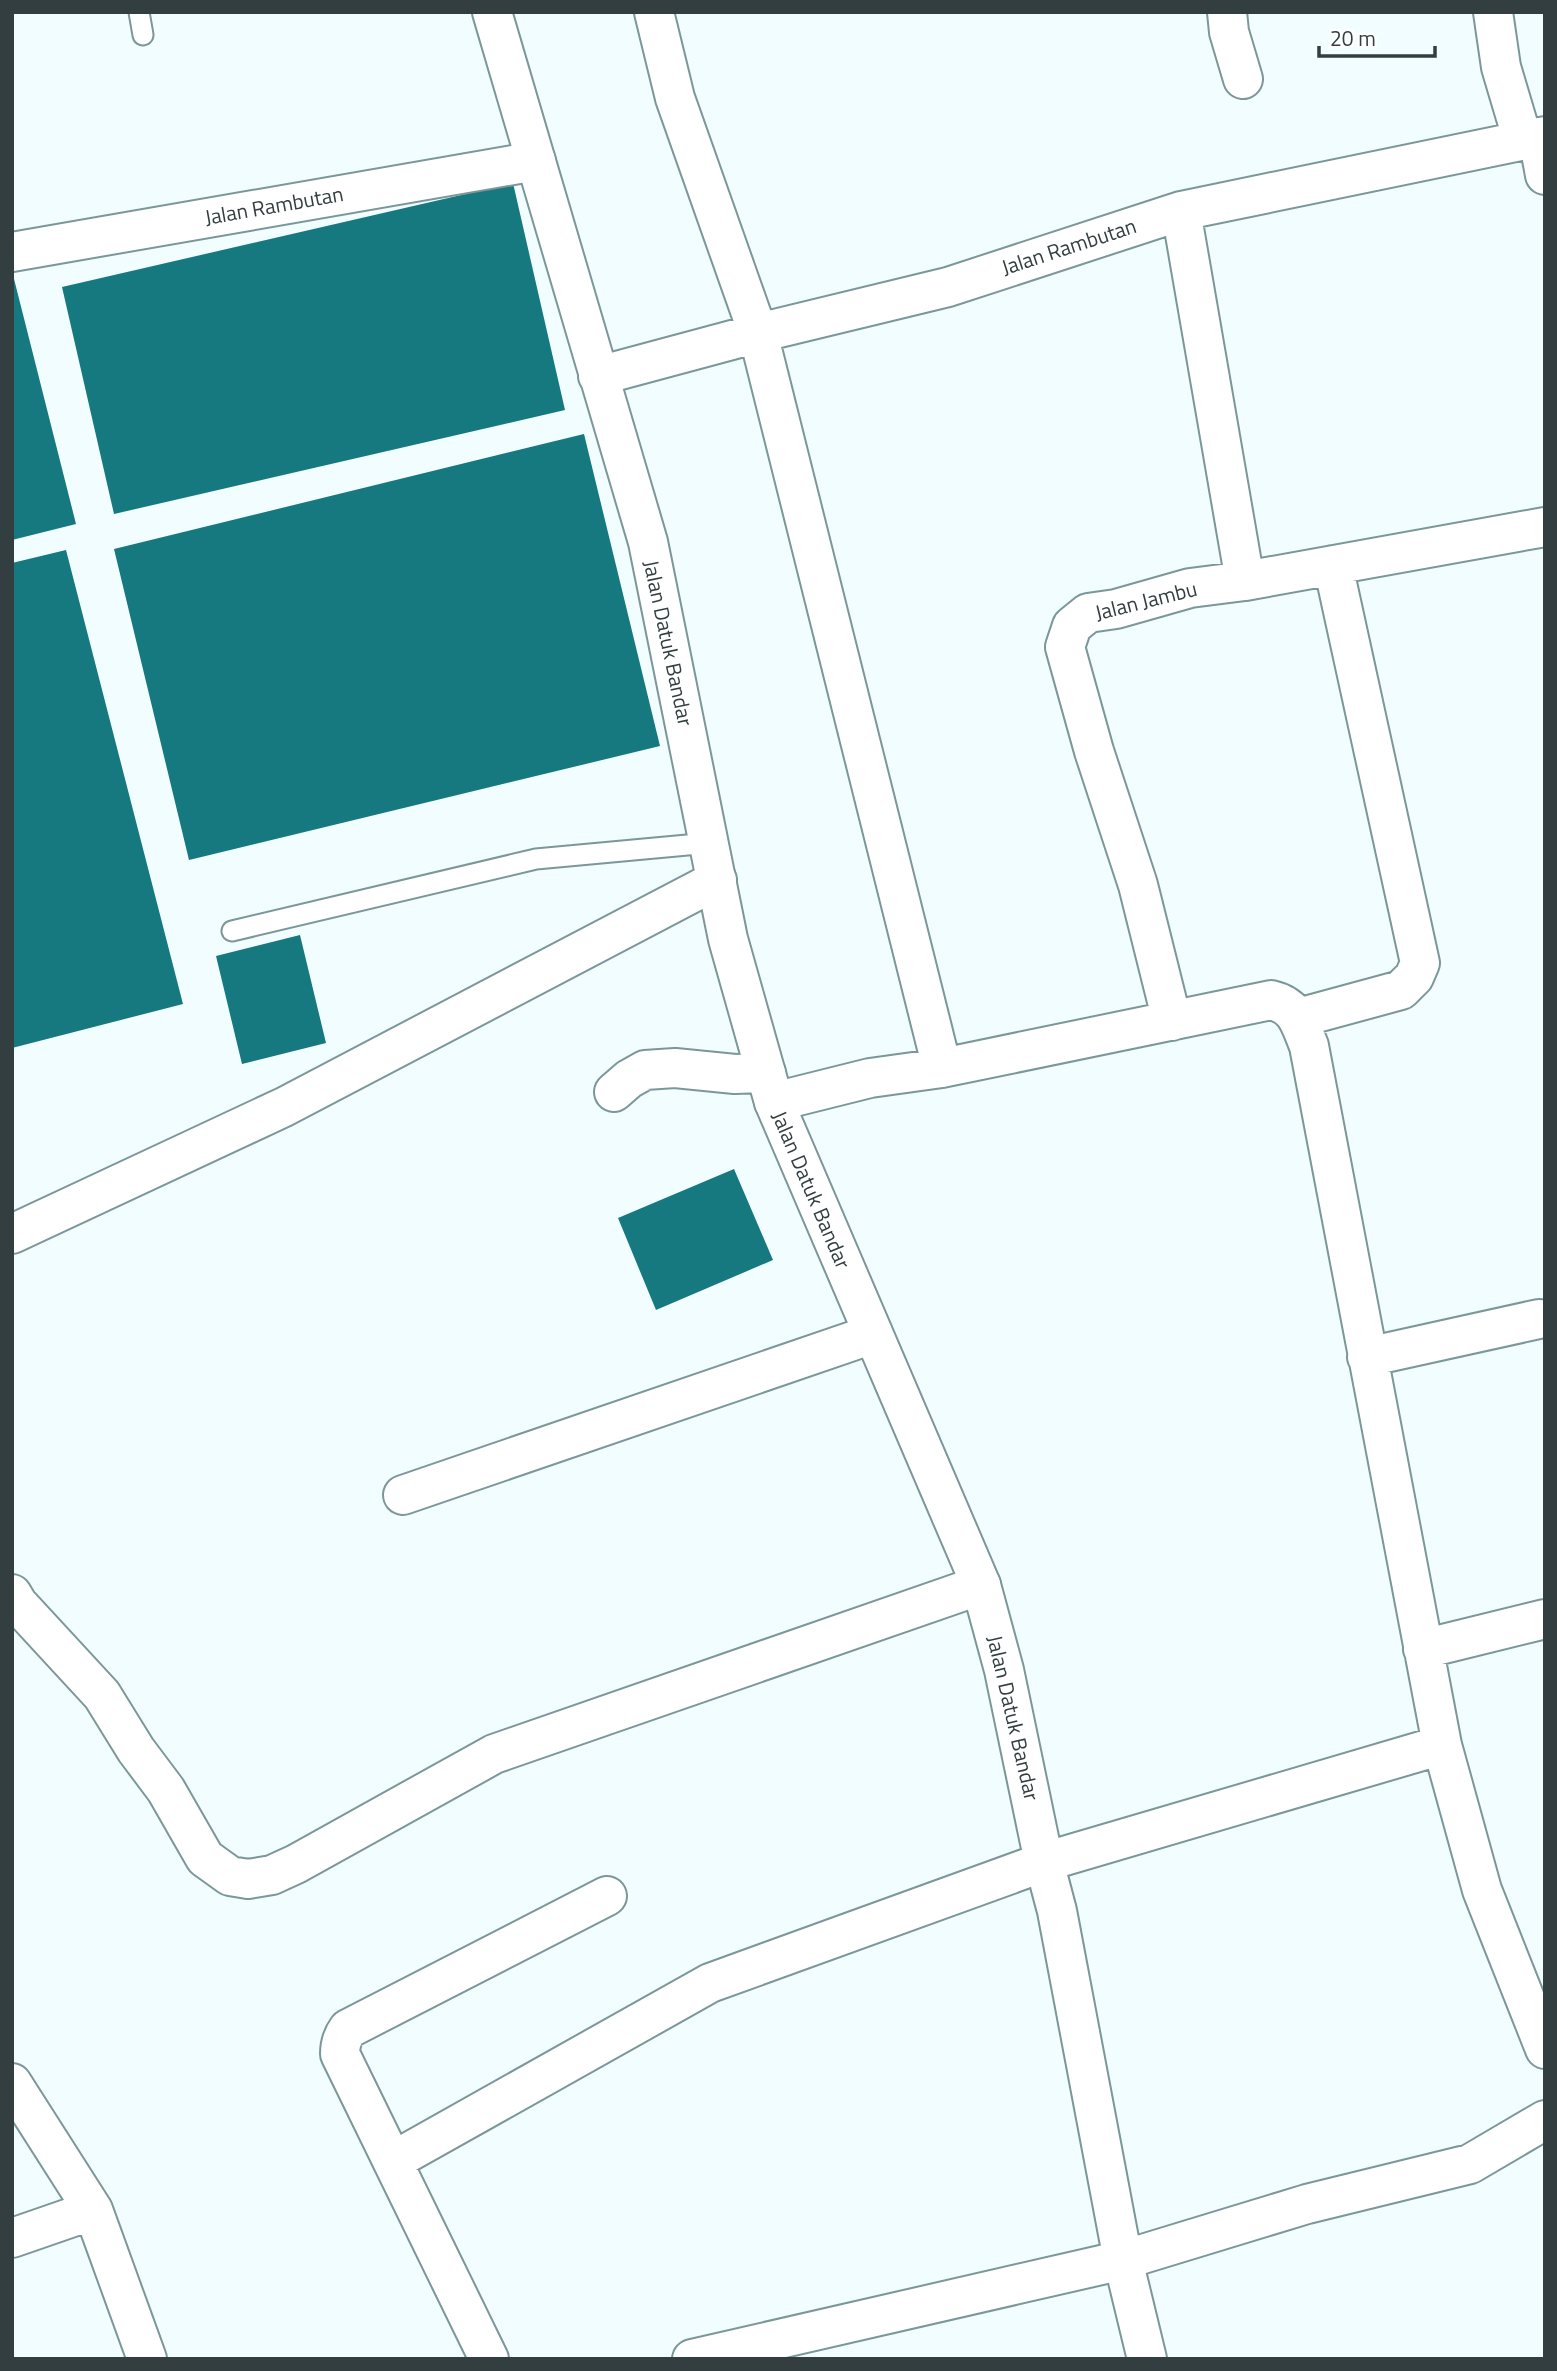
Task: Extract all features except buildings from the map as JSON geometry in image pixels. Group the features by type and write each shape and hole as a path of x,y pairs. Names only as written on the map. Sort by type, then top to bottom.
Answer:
{"street":[{"name":"Jalan Datuk Bandar","path":"492,12 648,542 728,939 770,1087 981,1585 1004,1670 1044,1862 1057,1911 1123,2260 1147,2359"},
{"path":"654,12 675,98 758,333 942,1068"},
{"path":"1227,12 1229,32 1243,79"},
{"path":"1493,12 1501,67 1535,138 1545,175"},
{"name":"Jalan Rambutan","path":"598,376 758,333 948,287 1181,211 1535,138"},
{"name":"Jalan Rambutan","path":"12,252 536,161"},
{"path":"1181,211 1245,581"},
{"name":"Jalan Jambu","path":"1172,1021 1138,885 1094,751 1066,647 1072,626 1088,613 1190,588 1245,581 1545,527"},
{"path":"1298,1018 1401,990 1414,976 1420,963 1333,565"},
{"path":"12,1234 284,1107 717,880"},
{"path":"614,1092 645,1070 676,1068 735,1074 770,1087 870,1078 942,1068 1271,1000 1284,1003 1298,1018 1309,1046 1441,1745 1482,1890 1545,2049"},
{"path":"1367,1357 1539,1319"},
{"path":"403,1494 873,1334"},
{"path":"12,1594 18,1604 103,1695 136,1750 166,1790 205,1858 230,1876 248,1879 272,1875 296,1864 494,1754 981,1585"},
{"path":"1423,1649 1545,1619"},
{"path":"393,2161 710,1983 1044,1862 1441,1745"},
{"path":"489,2359 340,2054 343,2036 348,2029 607,1896"},
{"path":"12,2083 93,2210 146,2359"},
{"path":"692,2359 735,2354 1123,2260 1307,2204 1471,2164 1545,2120"},
{"path":"12,2238 93,2210"}],"lane":[{"path":"139,12 143,35"},
{"path":"232,931 536,859 709,843"}]}
